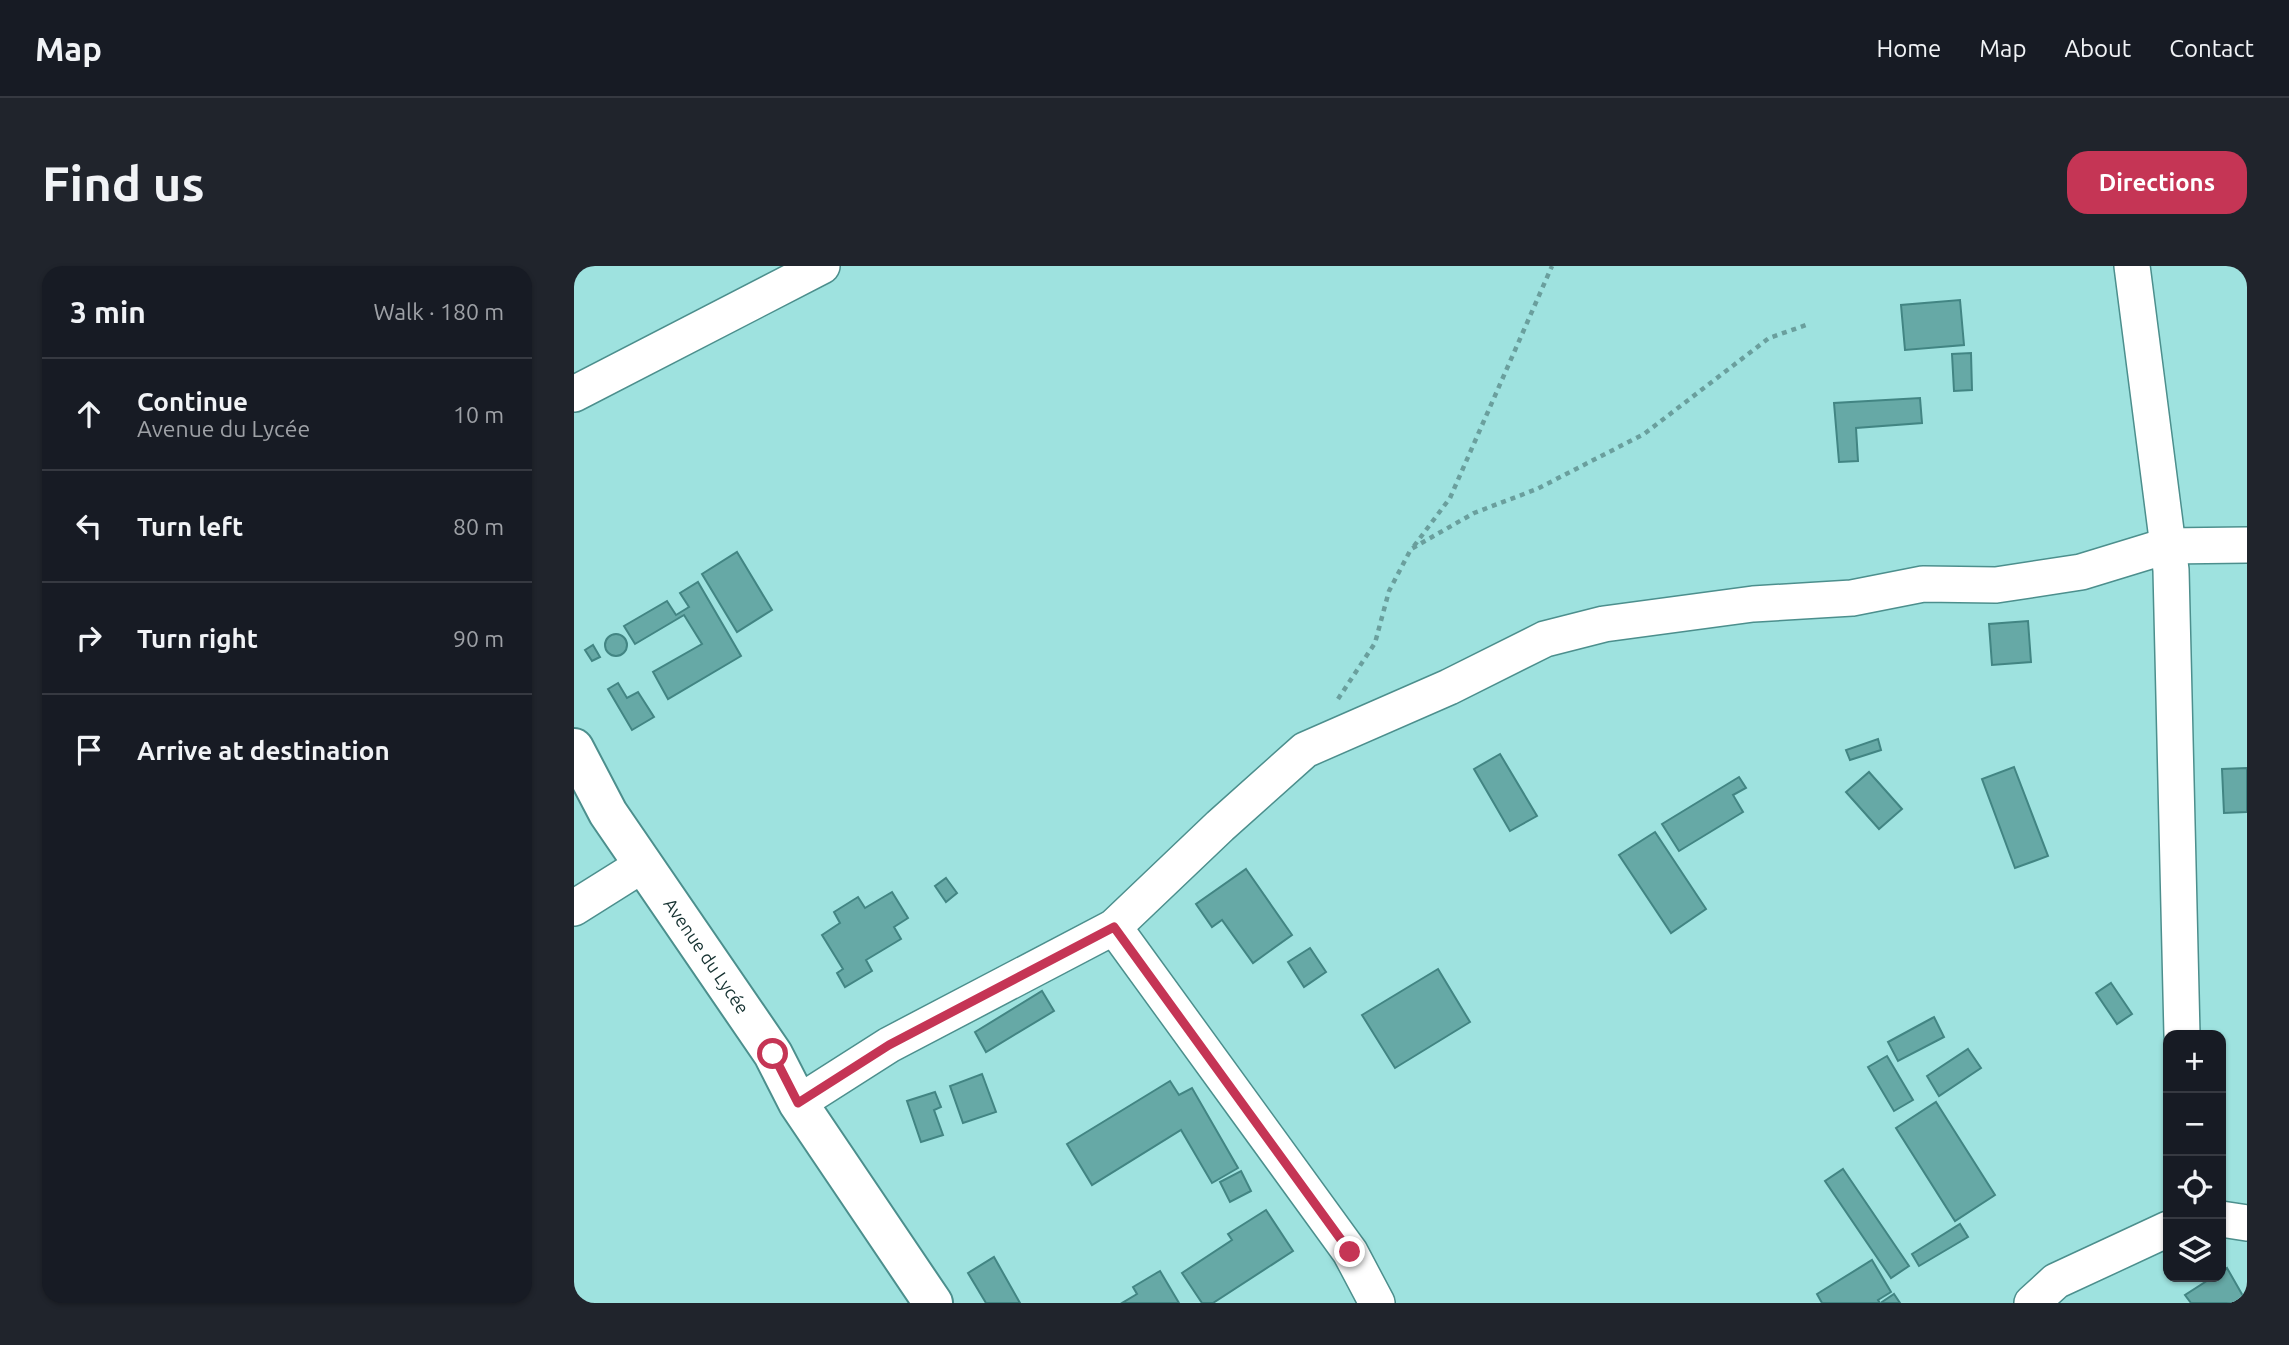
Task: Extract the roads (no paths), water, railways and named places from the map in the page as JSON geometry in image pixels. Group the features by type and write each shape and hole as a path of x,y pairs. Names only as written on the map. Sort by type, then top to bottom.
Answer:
{"main road":[{"name":"Avenue du Lycée","path":"574,748 608,813 773,1054 798,1103 933,1303"}],"street":[{"path":"574,394 822,266"},
{"path":"2132,266 2171,570 2182,1030"},
{"path":"798,1103 889,1045 1114,927 1220,825 1305,750 1449,687 1545,639 1604,624 1753,604 1852,598 1923,584 1996,585 2081,572 2166,546 2247,545"},
{"path":"574,908 644,864"},
{"path":"1114,927 1350,1252 1377,1303"},
{"path":"2226,1220 2247,1223"},
{"path":"2032,1303 2056,1281 2163,1231"}]}
